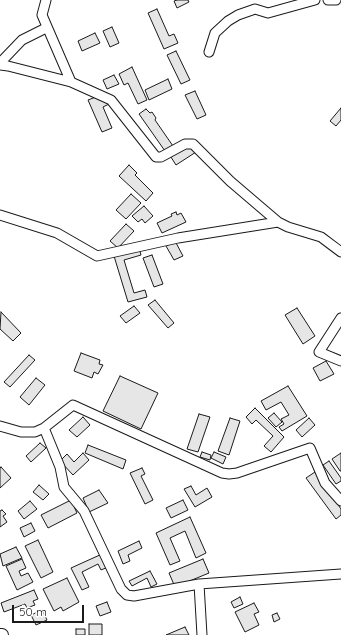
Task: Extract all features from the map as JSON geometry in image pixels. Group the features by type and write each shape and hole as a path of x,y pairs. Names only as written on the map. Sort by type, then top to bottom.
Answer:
{"street":[{"path":"46,0 42,15 46,28 71,82"},
{"path":"209,52 215,33 228,21 238,16 255,9 268,13 315,0"},
{"path":"329,0 336,0"},
{"path":"46,28 22,40 0,64 71,82 115,102 156,157 161,157 184,144 193,144 230,181 278,222 288,228 320,236 341,252"},
{"path":"0,215 61,234 97,256 178,238 278,222"},
{"path":"340,322 319,352 341,361"},
{"path":"0,426 28,433 44,428 73,405 222,473 229,474 237,473 310,448 325,483 341,500"},
{"path":"44,428 60,467 64,487 84,511 121,589 127,595 134,596 199,584 341,574"},
{"path":"199,584 202,635"}],"building":[{"path":"188,0 189,2 177,8 174,1"},
{"path":"157,9 169,36 174,34 178,43 164,49 148,13"},
{"path":"112,27 119,43 110,47 103,31"},
{"path":"95,33 100,43 82,51 78,41"},
{"path":"176,51 190,80 181,84 167,55"},
{"path":"132,67 147,100 138,104 128,83 124,85 119,74"},
{"path":"114,75 119,84 107,89 103,80"},
{"path":"168,79 172,89 149,100 145,90"},
{"path":"195,91 206,115 197,119 185,95"},
{"path":"106,93 111,103 103,107 112,128 102,132 88,100"},
{"path":"341,108 341,120 336,126 330,121"},
{"path":"146,109 150,113 152,112 156,118 155,120 173,146 165,151 139,114"},
{"path":"189,141 196,152 176,165 169,154"},
{"path":"129,165 137,173 135,175 153,193 146,201 119,176"},
{"path":"131,194 141,203 126,219 116,210"},
{"path":"144,206 153,216 145,223 142,219 138,222 132,216"},
{"path":"176,212 177,215 181,213 186,222 162,233 157,223 172,216 171,214"},
{"path":"126,224 134,231 118,248 110,241"},
{"path":"175,241 183,256 174,260 166,246"},
{"path":"139,248 141,255 124,260 134,293 145,290 147,297 128,302 114,256"},
{"path":"152,255 163,284 154,287 143,258"},
{"path":"155,300 174,323 168,328 148,305"},
{"path":"134,306 140,313 126,323 120,316"},
{"path":"297,308 315,336 303,344 285,315"},
{"path":"1,312 21,333 13,341 0,329"},
{"path":"81,353 100,360 99,364 103,365 98,374 94,372 92,378 74,371"},
{"path":"29,355 35,360 10,387 4,382"},
{"path":"326,361 334,374 320,381 313,368"},
{"path":"120,376 158,393 141,429 103,411"},
{"path":"36,378 45,385 29,405 20,397"},
{"path":"288,386 307,416 282,431 279,427 284,424 281,419 289,415 281,402 266,410 261,401"},
{"path":"255,408 284,437 271,452 264,446 273,436 256,420 252,424 246,417"},
{"path":"274,413 282,422 276,427 268,418"},
{"path":"199,414 210,417 198,452 187,449"},
{"path":"83,417 90,425 77,437 69,430"},
{"path":"230,418 240,421 229,455 218,451"},
{"path":"309,418 315,425 302,437 296,430"},
{"path":"40,443 46,448 31,462 26,456"},
{"path":"88,445 126,460 123,469 85,453"},
{"path":"202,452 211,455 210,460 200,457"},
{"path":"214,452 226,457 223,464 211,458"},
{"path":"83,453 89,460 73,475 60,461 67,454 74,462"},
{"path":"341,453 341,471 340,471 332,459"},
{"path":"329,461 341,478 341,481 336,484 323,465"},
{"path":"1,467 11,478 0,488 0,468"},
{"path":"142,468 145,474 141,476 153,500 145,504 130,473"},
{"path":"315,472 341,509 341,515 336,519 306,478"},
{"path":"39,485 49,494 43,500 33,492"},
{"path":"191,486 196,495 207,488 212,497 195,507 184,489"},
{"path":"99,490 108,503 89,512 83,498"},
{"path":"71,500 77,513 48,528 41,515"},
{"path":"183,500 188,510 171,518 166,508"},
{"path":"30,501 37,509 24,519 18,511"},
{"path":"2,510 6,514 3,516 7,522 0,527 0,511"},
{"path":"190,517 206,553 196,558 185,531 170,538 180,561 170,565 156,533"},
{"path":"31,523 35,531 24,537 20,528"},
{"path":"38,540 53,572 41,578 25,546"},
{"path":"139,541 142,548 128,555 130,561 123,564 118,551"},
{"path":"16,547 22,558 3,566 0,554"},
{"path":"102,554 108,567 101,570 98,564 82,572 89,587 82,590 71,568"},
{"path":"22,559 26,568 19,571 21,576 28,573 33,582 17,590 6,566"},
{"path":"203,559 209,573 175,587 169,573"},
{"path":"150,571 157,584 151,587 147,578 132,586 129,581"},
{"path":"67,578 79,602 63,611 61,607 54,611 43,589"},
{"path":"34,590 38,599 33,601 35,605 27,608 25,604 4,612 1,603"},
{"path":"240,597 243,604 234,608 231,602"},
{"path":"107,602 111,612 100,616 96,606"},
{"path":"254,603 259,612 254,614 259,625 245,632 235,612"},
{"path":"42,610 47,620 36,625 31,615"},
{"path":"277,613 280,619 274,622 272,615"},
{"path":"89,624 102,624 102,635 89,635"},
{"path":"185,627 189,635 166,635"},
{"path":"76,629 85,629 85,635 76,635"}]}
